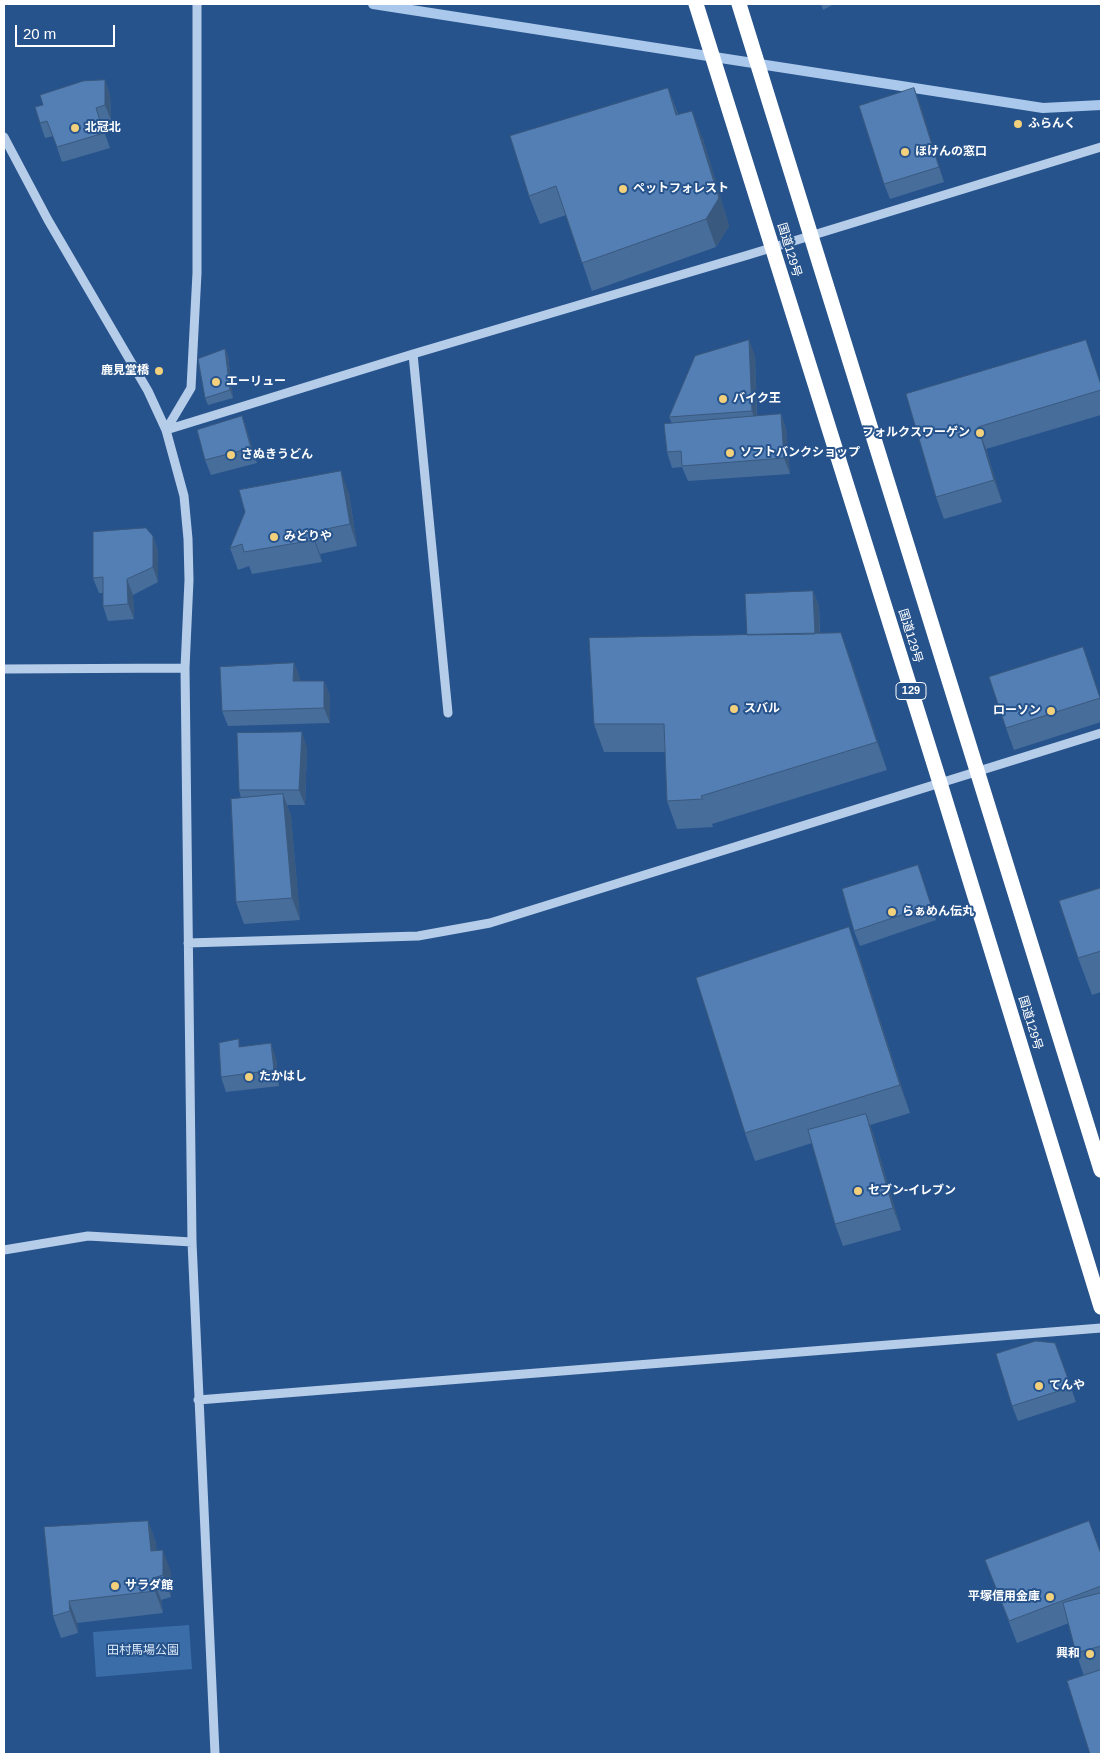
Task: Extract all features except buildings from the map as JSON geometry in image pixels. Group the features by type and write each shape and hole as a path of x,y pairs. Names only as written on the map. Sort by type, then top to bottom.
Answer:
{"highway":[{"name":"国道129号","path":"696,4 940,783 1101,1307"},
{"name":"国道129号","path":"739,4 1101,1170"}],"street":[{"path":"166,430 191,388 198,273 197,4"},
{"path":"4,137 48,220 148,392 166,430 184,496 189,580 185,668 192,1242 215,1754"},
{"path":"166,430 413,354 773,248 1101,147"},
{"path":"413,354 448,713"},
{"path":"4,669 185,668"},
{"path":"188,942 418,936 490,923 1101,733"},
{"path":"4,1250 88,1236 192,1242"},
{"path":"198,1400 1101,1328"}],"green space":[{"name":"田村馬場公園","path":"189,1625 192,1669 96,1677 93,1632"}],"waterway":[{"path":"373,4 1043,108 1101,105"}],"place":[{"name":"ふらんく","path":"1018,124"},
{"name":"北冠北","path":"75,128"},
{"name":"ほけんの窓口","path":"905,152"},
{"name":"ペットフォレスト","path":"623,189"},
{"name":"鹿見堂橋","path":"159,371"},
{"name":"エーリュー","path":"216,382"},
{"name":"バイク王","path":"723,399"},
{"name":"フォルクスワーゲン","path":"980,433"},
{"name":"ソフトバンクショップ","path":"730,453"},
{"name":"さぬきうどん","path":"231,455"},
{"name":"みどりや","path":"274,537"},
{"name":"スバル","path":"734,709"},
{"name":"ローソン","path":"1051,711"},
{"name":"らぁめん伝丸","path":"892,912"},
{"name":"たかはし","path":"249,1077"},
{"name":"セブン-イレブン","path":"858,1191"},
{"name":"てんや","path":"1039,1386"},
{"name":"サラダ館","path":"115,1586"},
{"name":"平塚信用金庫","path":"1050,1597"},
{"name":"興和","path":"1090,1654"}]}
